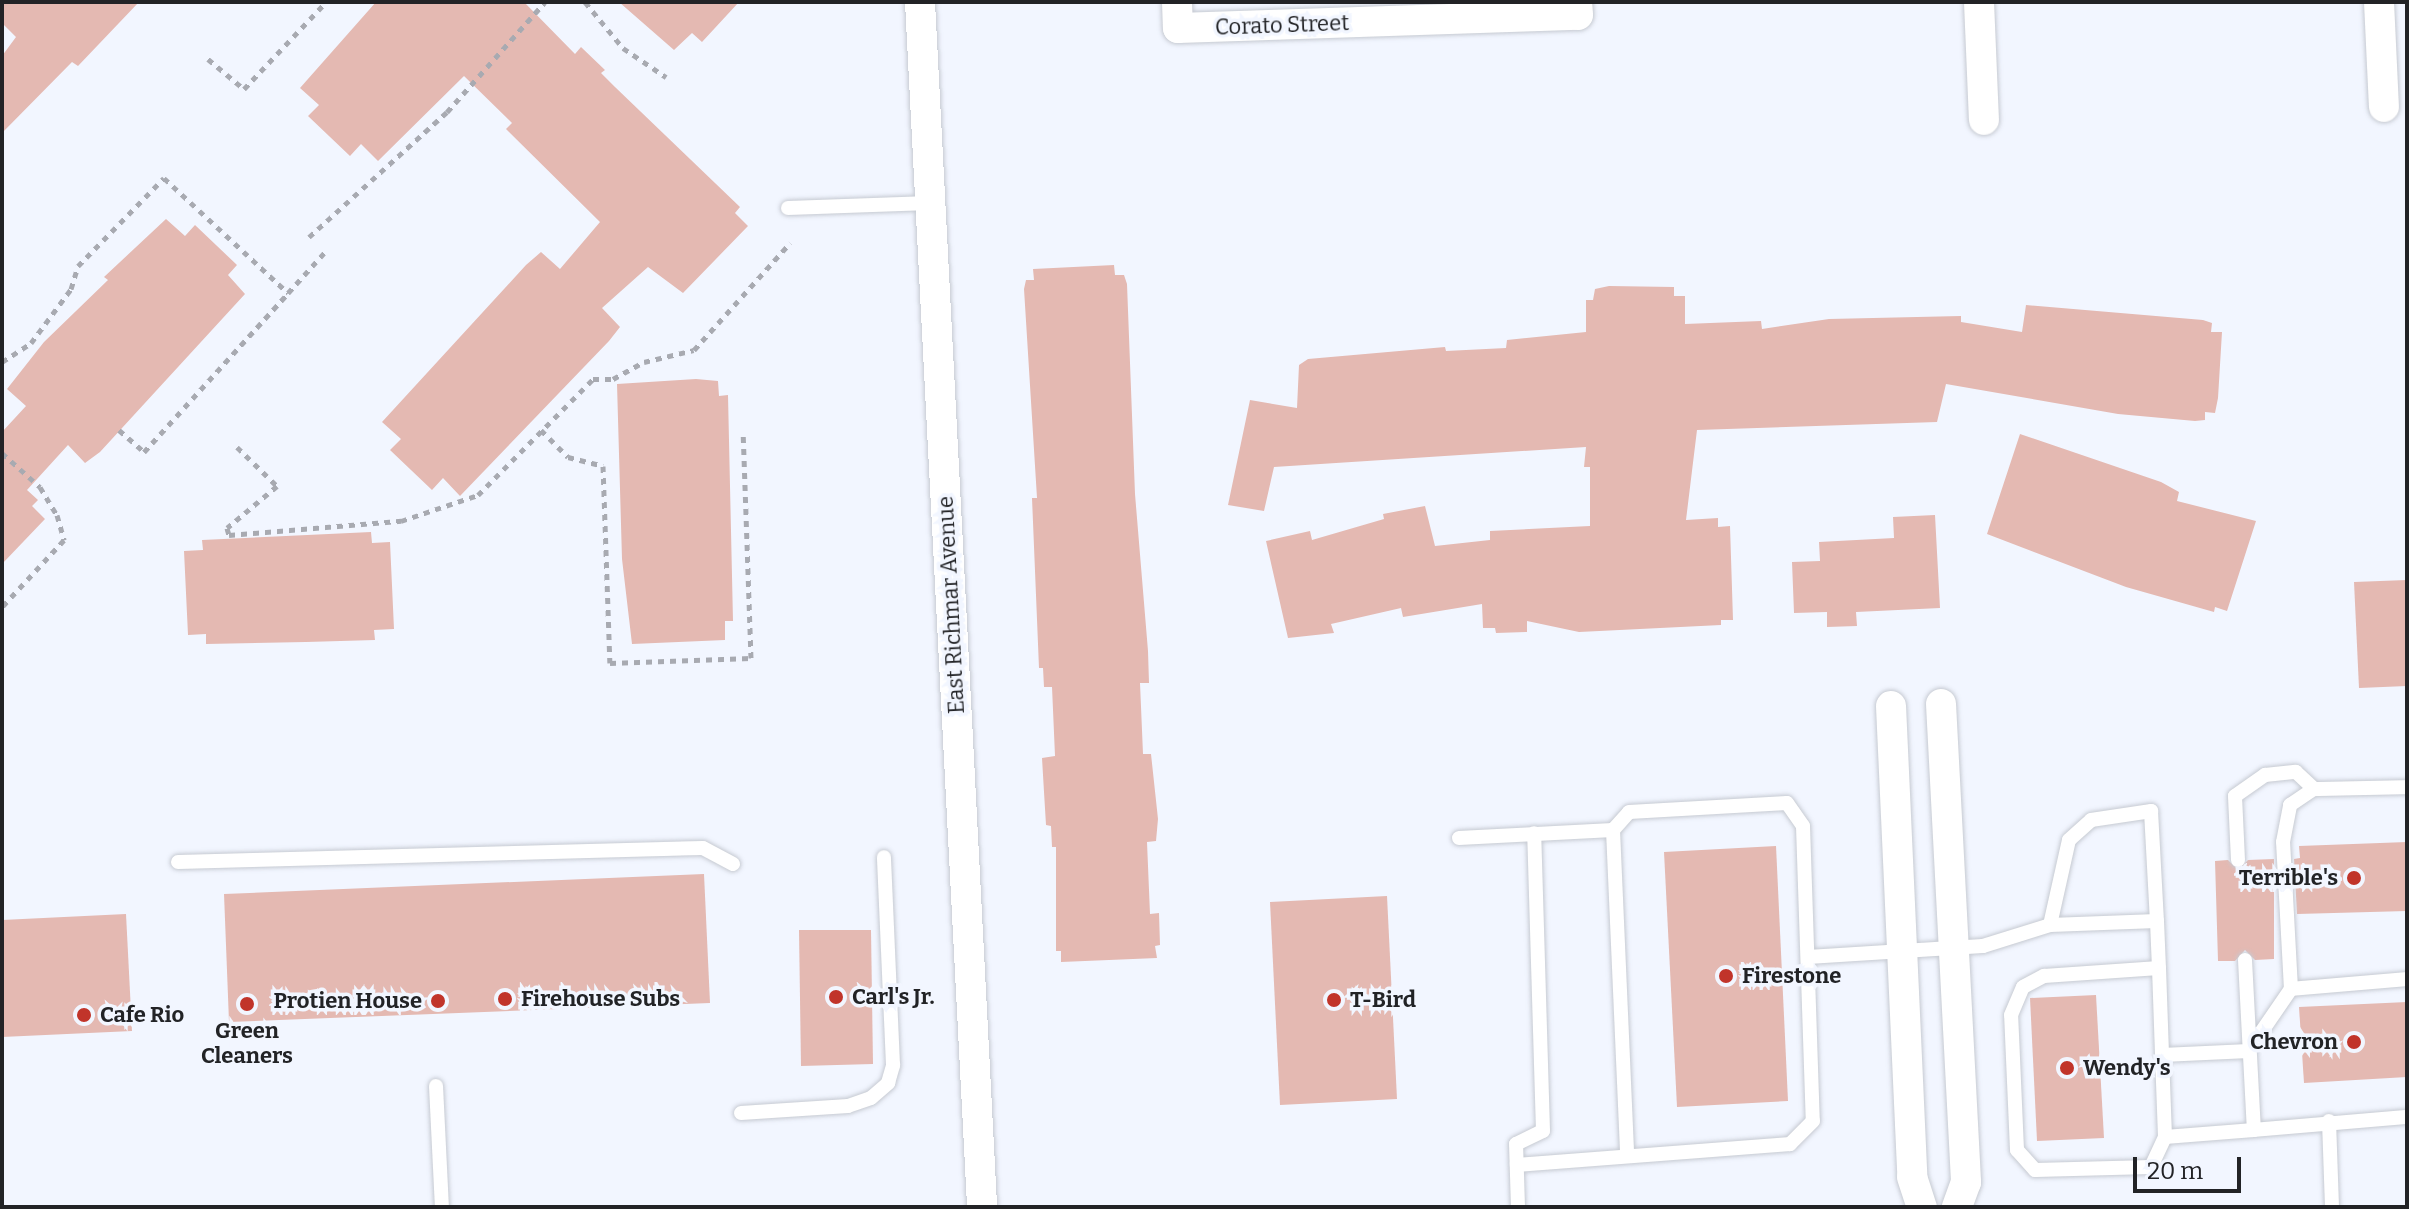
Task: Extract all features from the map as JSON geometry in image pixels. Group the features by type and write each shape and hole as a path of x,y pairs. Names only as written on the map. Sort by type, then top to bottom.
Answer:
{"street":[{"name":"East Richmar Avenue","path":"920,2 982,1207"},
{"path":"1979,2 1984,120"},
{"path":"2379,2 2384,107"},
{"name":"Corato Street","path":"1178,15 1578,8"},
{"path":"1941,704 1966,1182 1957,1207"},
{"path":"1891,706 1899,951 1912,1177 1922,1207"}],"lane":[{"path":"788,208 930,203"},
{"path":"2238,860 2235,796 2265,775 2296,772 2314,789"},
{"path":"2249,1051 2291,989 2283,842 2290,805 2314,789 2407,787"},
{"path":"1517,1165 1627,1153 1790,1144 1813,1121 1803,826 1787,803 1629,812 1613,830 1627,1153"},
{"path":"2050,925 2069,840 2091,820 2151,811 2157,921 2159,968 2165,1137 2151,1167 2035,1170 2017,1150 2011,1015 2023,987 2044,976 2159,968"},
{"path":"1459,838 1613,830"},
{"path":"1518,1207 1516,1144 1543,1131 1534,833"},
{"path":"178,862 703,848 733,864"},
{"path":"741,1113 848,1106 871,1098 888,1083 893,1065 884,857"},
{"path":"1808,957 1983,946 2050,925 2157,921"},
{"path":"2245,960 2254,1130"},
{"path":"2291,989 2407,979"},
{"path":"2162,1055 2249,1051"},
{"path":"436,1086 442,1207"},
{"path":"2165,1137 2329,1121 2407,1117"},
{"path":"2329,1121 2332,1207"}],"path":[{"path":"208,59 244,89 326,2"},
{"path":"309,237 447,112 545,2"},
{"path":"585,2 623,48 666,77"},
{"path":"2,362 31,343 71,289 78,266 164,178 288,293 292,288"},
{"path":"237,447 277,486 227,528 229,535 251,530 340,529 431,511 478,495 593,379 613,379 644,362 694,350 790,243"},
{"path":"119,430 144,452 325,252"},
{"path":"541,430 568,457 603,466 610,663 751,658 743,432"},
{"path":"2,453 40,487 57,515 64,540 2,607"}],"building":[{"path":"2,2 139,2 78,66 72,62 2,133 2,56 16,37 2,23"},
{"path":"376,2 524,2 575,54 581,47 605,70 601,73 740,207 735,213 748,226 683,293 648,267 602,308 620,327 460,496 443,478 432,490 390,450 401,439 382,422 526,265 541,252 560,269 600,222 506,129 512,123 464,76 378,161 361,144 350,156 308,116 319,105 300,88"},
{"path":"619,2 739,2 702,42 692,33 674,50"},
{"path":"166,219 185,236 195,225 237,265 228,275 245,294 100,452 85,463 68,445 27,490 38,500 32,506 45,519 2,564 2,432 26,406 7,389 44,342 108,280 104,277"},
{"path":"1114,265 1115,275 1124,275 1127,284 1135,494 1148,651 1149,683 1140,683 1143,754 1151,754 1158,819 1156,841 1147,842 1150,914 1159,913 1160,945 1155,946 1157,958 1061,962 1061,951 1056,951 1056,847 1052,847 1051,826 1046,825 1042,758 1055,756 1052,687 1044,687 1043,668 1039,668 1032,498 1037,498 1024,289 1026,280 1034,280 1033,269"},
{"path":"1609,286 1674,287 1674,296 1685,296 1685,324 1761,321 1762,329 1829,319 1961,316 1961,322 2022,332 2026,305 2203,320 2212,323 2211,332 2222,332 2218,398 2215,413 2205,412 2205,420 2195,421 2118,414 1946,384 1937,422 1697,430 1686,520 1718,518 1718,527 1730,526 1733,620 1721,620 1721,625 1579,632 1527,621 1527,632 1496,633 1495,628 1483,628 1482,604 1403,617 1401,608 1331,624 1334,633 1288,638 1266,541 1310,531 1312,540 1384,519 1383,514 1425,506 1435,546 1490,540 1490,531 1590,526 1590,467 1584,467 1586,447 1274,467 1264,511 1228,505 1250,400 1297,408 1299,365 1308,359 1445,347 1446,351 1506,348 1507,340 1586,332 1586,300 1593,300 1595,289"},
{"path":"696,379 718,381 719,396 728,395 733,621 725,621 725,640 632,644 622,559 617,384"},
{"path":"2020,434 2161,482 2179,492 2177,501 2256,521 2227,611 2215,607 2214,612 2126,587 1987,534"},
{"path":"1935,515 1940,608 1856,612 1857,626 1827,627 1827,612 1794,613 1792,562 1820,561 1819,542 1894,538 1893,517"},
{"path":"371,532 372,543 390,542 394,629 374,630 375,640 206,644 206,634 188,635 184,551 203,550 202,540"},
{"path":"2407,580 2407,686 2359,688 2354,582"},
{"name":"Terrible's","path":"2407,842 2407,911 2297,914 2294,859 2300,858 2299,846"},
{"name":"Firestone","path":"1776,846 1788,1101 1677,1107 1664,852"},
{"path":"2274,859 2274,959 2255,960 2245,950 2235,961 2218,961 2215,861 2228,860 2238,870 2248,860"},
{"path":"704,874 710,1003 229,1022 224,894"},
{"name":"T-Bird","path":"1387,896 1397,1099 1280,1105 1270,902"},
{"path":"126,914 132,1031 2,1037 2,920"},
{"name":"Carl's Jr.","path":"799,930 871,930 873,1064 801,1066"},
{"name":"Wendy's","path":"2096,995 2104,1138 2037,1141 2030,998"},
{"name":"Chevron","path":"2407,1002 2407,1077 2304,1083 2299,1007"}],"place":[{"name":"Terrible's","path":"2354,878"},
{"name":"Firestone","path":"1726,976"},
{"name":"Carl's Jr.","path":"836,997"},
{"name":"Firehouse Subs","path":"505,999"},
{"name":"T-Bird","path":"1334,1000"},
{"name":"Protien House","path":"438,1001"},
{"name":"Green Cleaners","path":"247,1004"},
{"name":"Cafe Rio","path":"84,1015"},
{"name":"Chevron","path":"2354,1042"},
{"name":"Wendy's","path":"2067,1068"}]}
